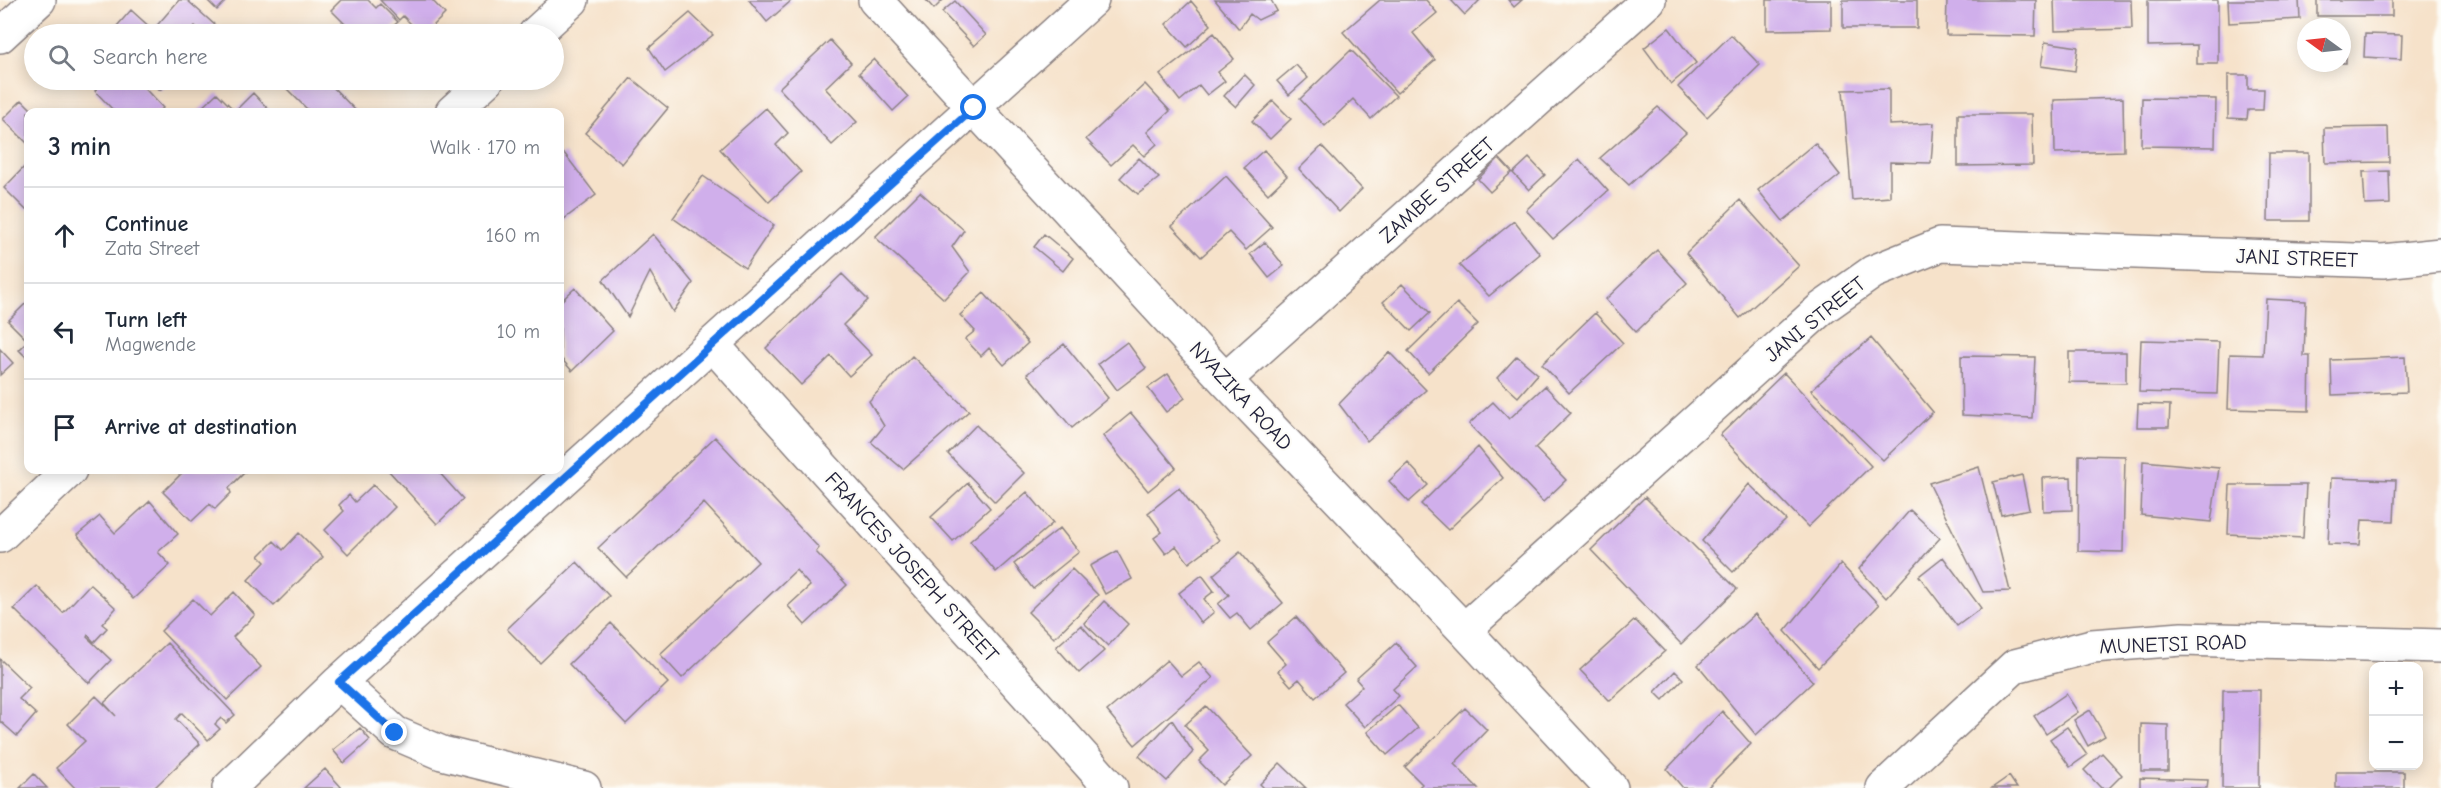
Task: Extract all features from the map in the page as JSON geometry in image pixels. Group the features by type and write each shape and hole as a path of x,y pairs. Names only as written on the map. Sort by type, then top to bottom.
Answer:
{"street":[{"path":"0,36 39,0"},
{"path":"546,24 572,0"},
{"name":"NYAZIKA ROAD","path":"875,0 1225,380 1464,630 1611,788"},
{"path":"229,788 339,682 1092,0"},
{"name":"ZAMBE STREET","path":"1225,380 1649,0"},
{"path":"456,108 476,90"},
{"name":"JANI STREET","path":"1464,630 1822,308 1873,272 1941,245 2383,261 2441,255"},
{"name":"FRANCES JOSEPH STREET","path":"713,345 1111,788"},
{"path":"0,536 66,474"},
{"name":"MUNETSI ROAD","path":"1883,788 2015,666 2092,646 2182,639 2441,646"},
{"path":"339,682 395,733 442,753 584,788"}],"building":[{"path":"179,0 187,0 214,24 158,24"},
{"path":"207,0 227,0 217,10"},
{"path":"341,0 368,0 376,8 380,4 398,22 396,24 345,24 331,10"},
{"path":"380,0 432,0 445,14 435,24 411,24 403,16 399,20"},
{"path":"749,0 792,0 767,22"},
{"path":"926,0 943,0 934,9"},
{"path":"1215,0 1271,0 1277,11 1258,20 1250,14 1239,29"},
{"path":"1380,0 1426,0 1437,13 1413,33 1435,60 1397,93 1343,32"},
{"path":"1451,0 1480,0 1465,15"},
{"path":"1508,0 1522,0 1514,7"},
{"path":"1767,0 1831,0 1831,29 1767,30"},
{"path":"1843,0 1917,0 1917,28 1843,28"},
{"path":"1947,0 2036,0 2035,36 1946,35"},
{"path":"2054,0 2131,0 2132,29 2055,31"},
{"path":"2148,0 2218,0 2218,64 2197,64 2197,45 2148,46"},
{"path":"2228,0 2299,0 2300,18 2297,19 2229,23"},
{"path":"2317,0 2392,0 2392,16 2317,16"},
{"path":"955,1 986,35 974,46 942,12"},
{"path":"1191,1 1211,25 1187,47 1166,24"},
{"path":"131,10 146,24 119,24"},
{"path":"690,13 713,35 665,72 649,48"},
{"path":"1669,28 1696,63 1671,84 1644,48"},
{"path":"1214,33 1234,59 1218,72 1225,81 1207,95 1199,85 1180,101 1160,75"},
{"path":"2365,34 2402,35 2401,59 2364,57"},
{"path":"1731,35 1760,65 1707,117 1678,87"},
{"path":"830,40 851,63 825,88 857,122 832,145 779,88"},
{"path":"2045,42 2078,47 2075,71 2041,66"},
{"path":"1351,50 1396,96 1371,119 1353,99 1325,126 1300,99"},
{"path":"874,59 908,97 893,111 859,73"},
{"path":"1296,65 1308,78 1289,95 1277,81"},
{"path":"1244,74 1255,85 1236,107 1224,96"},
{"path":"2228,75 2248,75 2248,89 2264,89 2263,110 2248,110 2247,119 2228,118"},
{"path":"631,78 668,108 622,164 585,133"},
{"path":"1145,84 1170,111 1147,132 1157,144 1144,156 1133,145 1111,165 1086,139"},
{"path":"1889,89 1889,125 1934,123 1931,163 1890,162 1890,197 1852,200 1843,90"},
{"path":"146,90 163,108 111,108 95,91"},
{"path":"288,90 336,90 353,108 306,108"},
{"path":"217,93 232,108 201,108"},
{"path":"253,93 267,108 238,108"},
{"path":"2123,98 2124,151 2055,153 2054,100"},
{"path":"2142,98 2216,99 2215,147 2141,146"},
{"path":"22,100 30,108 24,108 24,140 3,119"},
{"path":"1273,101 1291,119 1270,139 1252,121"},
{"path":"1658,107 1686,133 1629,185 1600,158"},
{"path":"766,108 788,133 776,145 801,172 769,202 720,149"},
{"path":"1958,114 2032,114 2033,165 1958,166"},
{"path":"2388,127 2389,162 2325,163 2324,128"},
{"path":"1815,143 1840,175 1783,221 1758,190"},
{"path":"1322,146 1362,189 1339,212 1299,169"},
{"path":"1264,150 1287,176 1268,194 1244,168"},
{"path":"564,153 596,195 564,219"},
{"path":"2269,153 2309,153 2309,221 2268,221"},
{"path":"1139,158 1159,178 1138,194 1120,178"},
{"path":"1499,158 1512,172 1490,192 1478,179"},
{"path":"1529,158 1545,175 1529,190 1513,173"},
{"path":"1579,159 1608,191 1553,239 1526,210"},
{"path":"24,167 24,208 4,188"},
{"path":"2389,171 2390,204 2365,205 2363,172"},
{"path":"703,176 774,225 745,268 673,218"},
{"path":"1226,176 1272,227 1246,250 1229,232 1201,257 1172,226"},
{"path":"920,192 964,230 952,247 970,272 944,299 875,237"},
{"path":"1740,200 1799,266 1740,318 1686,253"},
{"path":"1514,221 1540,254 1489,296 1459,265"},
{"path":"653,234 693,283 673,312 650,272 628,317 603,280"},
{"path":"1044,234 1073,258 1063,271 1034,247"},
{"path":"1265,242 1284,266 1269,278 1250,254"},
{"path":"1657,250 1687,283 1636,332 1606,299"},
{"path":"842,274 868,300 843,325 872,355 849,376 831,356 801,385 766,348"},
{"path":"1402,284 1430,313 1411,331 1383,302"},
{"path":"575,288 613,331 572,371 564,362 564,298"},
{"path":"984,293 1028,343 1004,365 989,348 981,356 965,339 975,331 960,315"},
{"path":"2266,299 2306,301 2304,356 2310,356 2309,411 2228,409 2230,354 2263,355"},
{"path":"1457,303 1478,324 1428,373 1408,351"},
{"path":"24,305 24,337 8,321"},
{"path":"1595,313 1623,343 1569,393 1542,364"},
{"path":"1871,338 1933,412 1883,460 1811,390"},
{"path":"2141,340 2219,342 2217,394 2139,392"},
{"path":"1127,342 1146,368 1117,390 1098,364"},
{"path":"1064,344 1108,398 1072,428 1027,374"},
{"path":"24,345 24,355 19,350"},
{"path":"0,349 13,363 0,375"},
{"path":"1389,352 1426,390 1367,441 1339,404"},
{"path":"2069,352 2126,352 2126,383 2069,382"},
{"path":"912,356 969,411 903,469 871,442 884,426 869,401"},
{"path":"1517,356 1538,374 1518,397 1497,378"},
{"path":"1961,356 2035,357 2032,418 1962,415"},
{"path":"2405,357 2407,392 2332,395 2331,360"},
{"path":"1784,373 1871,466 1808,527 1720,435"},
{"path":"1168,374 1185,398 1166,412 1148,388"},
{"path":"1545,386 1571,413 1535,448 1566,480 1543,502 1469,424 1493,402 1509,419"},
{"path":"2138,404 2170,405 2169,427 2137,427"},
{"path":"1131,413 1176,468 1148,491 1103,436"},
{"path":"976,425 1024,473 995,502 948,454"},
{"path":"715,437 819,548 816,552 847,585 805,625 788,606 810,586 796,570 682,678 660,654 758,562 704,503 626,577 598,548"},
{"path":"1478,447 1503,478 1448,530 1421,504"},
{"path":"2079,455 2125,456 2123,552 2078,551"},
{"path":"2143,461 2219,468 2211,522 2141,515"},
{"path":"1408,463 1428,485 1409,502 1389,481"},
{"path":"1979,467 2010,591 1983,592 1929,483"},
{"path":"181,474 243,474 229,488 231,493 215,509 210,504 192,521 163,492"},
{"path":"392,474 441,474 463,499 437,524"},
{"path":"2022,475 2029,509 2001,515 1993,482"},
{"path":"2071,477 2072,510 2043,511 2042,478"},
{"path":"2331,478 2396,480 2394,521 2362,520 2360,545 2328,544"},
{"path":"968,483 990,508 953,541 931,517"},
{"path":"1749,484 1786,520 1733,572 1702,541"},
{"path":"373,485 395,507 348,554 325,530 344,511 339,505 349,495 355,502"},
{"path":"2230,485 2306,485 2303,538 2228,534"},
{"path":"1179,488 1219,540 1189,563 1176,546 1166,554 1154,538 1162,532 1148,513"},
{"path":"1027,492 1053,523 996,572 970,541"},
{"path":"1645,497 1737,589 1681,644 1591,550"},
{"path":"150,501 178,534 158,552 170,565 133,599 77,535 100,516 115,533"},
{"path":"1910,510 1940,538 1886,598 1859,569"},
{"path":"1060,528 1079,552 1033,589 1014,564"},
{"path":"299,533 323,557 274,606 248,580 265,562 259,556 274,541 283,550"},
{"path":"1117,551 1132,579 1105,594 1090,566"},
{"path":"1240,552 1283,603 1251,630 1237,613 1230,618 1218,604 1229,595 1213,575"},
{"path":"1943,557 1981,608 1957,626 1919,576"},
{"path":"577,562 609,596 540,663 507,629"},
{"path":"1841,564 1879,605 1818,668 1785,631"},
{"path":"1072,569 1098,595 1054,638 1028,612"},
{"path":"1202,575 1214,591 1204,599 1214,612 1201,623 1179,593"},
{"path":"90,584 116,608 102,624 107,628 94,642 88,635 87,637 111,660 89,683 14,609 37,586 63,613"},
{"path":"234,592 255,615 233,637 261,667 227,700 161,631 193,599 210,616"},
{"path":"1104,601 1128,624 1108,646 1084,623"},
{"path":"1755,614 1813,682 1756,735 1698,665"},
{"path":"1296,617 1344,673 1315,698 1299,679 1291,686 1278,671 1286,664 1267,642"},
{"path":"1635,620 1665,651 1610,701 1580,670"},
{"path":"611,623 668,683 626,724 569,664"},
{"path":"1081,625 1104,651 1079,673 1056,647"},
{"path":"167,643 235,715 226,723 221,718 215,724 220,729 208,740 182,713 176,719 200,744 154,788 75,788 56,768 85,741 68,724 96,696 116,716 104,703"},
{"path":"1396,643 1417,667 1393,689 1399,696 1365,727 1343,703 1362,686 1356,679"},
{"path":"0,659 30,688 19,699 36,714 17,736 0,721"},
{"path":"1167,660 1181,676 1199,662 1213,678 1135,745 1107,711"},
{"path":"1675,671 1683,679 1663,700 1655,692"},
{"path":"2223,690 2260,690 2259,788 2222,788"},
{"path":"2066,694 2078,712 2046,734 2034,716"},
{"path":"1398,705 1418,728 1387,755 1367,732"},
{"path":"1206,706 1252,756 1222,785 1199,761 1209,751 1185,725"},
{"path":"1465,708 1487,730 1454,764 1478,788 1418,788 1422,784 1405,767"},
{"path":"2090,710 2105,736 2088,746 2074,720"},
{"path":"1722,711 1751,744 1707,788 1683,788 1667,769"},
{"path":"1172,720 1193,752 1167,781 1139,756"},
{"path":"2141,724 2168,725 2168,771 2141,771"},
{"path":"2067,727 2087,755 2070,767 2050,739"},
{"path":"360,728 370,740 344,763 333,750"},
{"path":"2102,753 2122,775 2109,788 2101,788 2084,770"},
{"path":"1280,763 1306,788 1264,788 1260,784"},
{"path":"325,769 342,788 304,788"},
{"path":"2336,772 2404,772 2404,788 2336,788"},
{"path":"34,774 47,788 20,788"},
{"path":"2009,776 2017,788 1992,788"},
{"path":"2140,778 2208,780 2207,788 2140,788"}],"route":[{"path":"395,733 339,682 974,108"}]}
